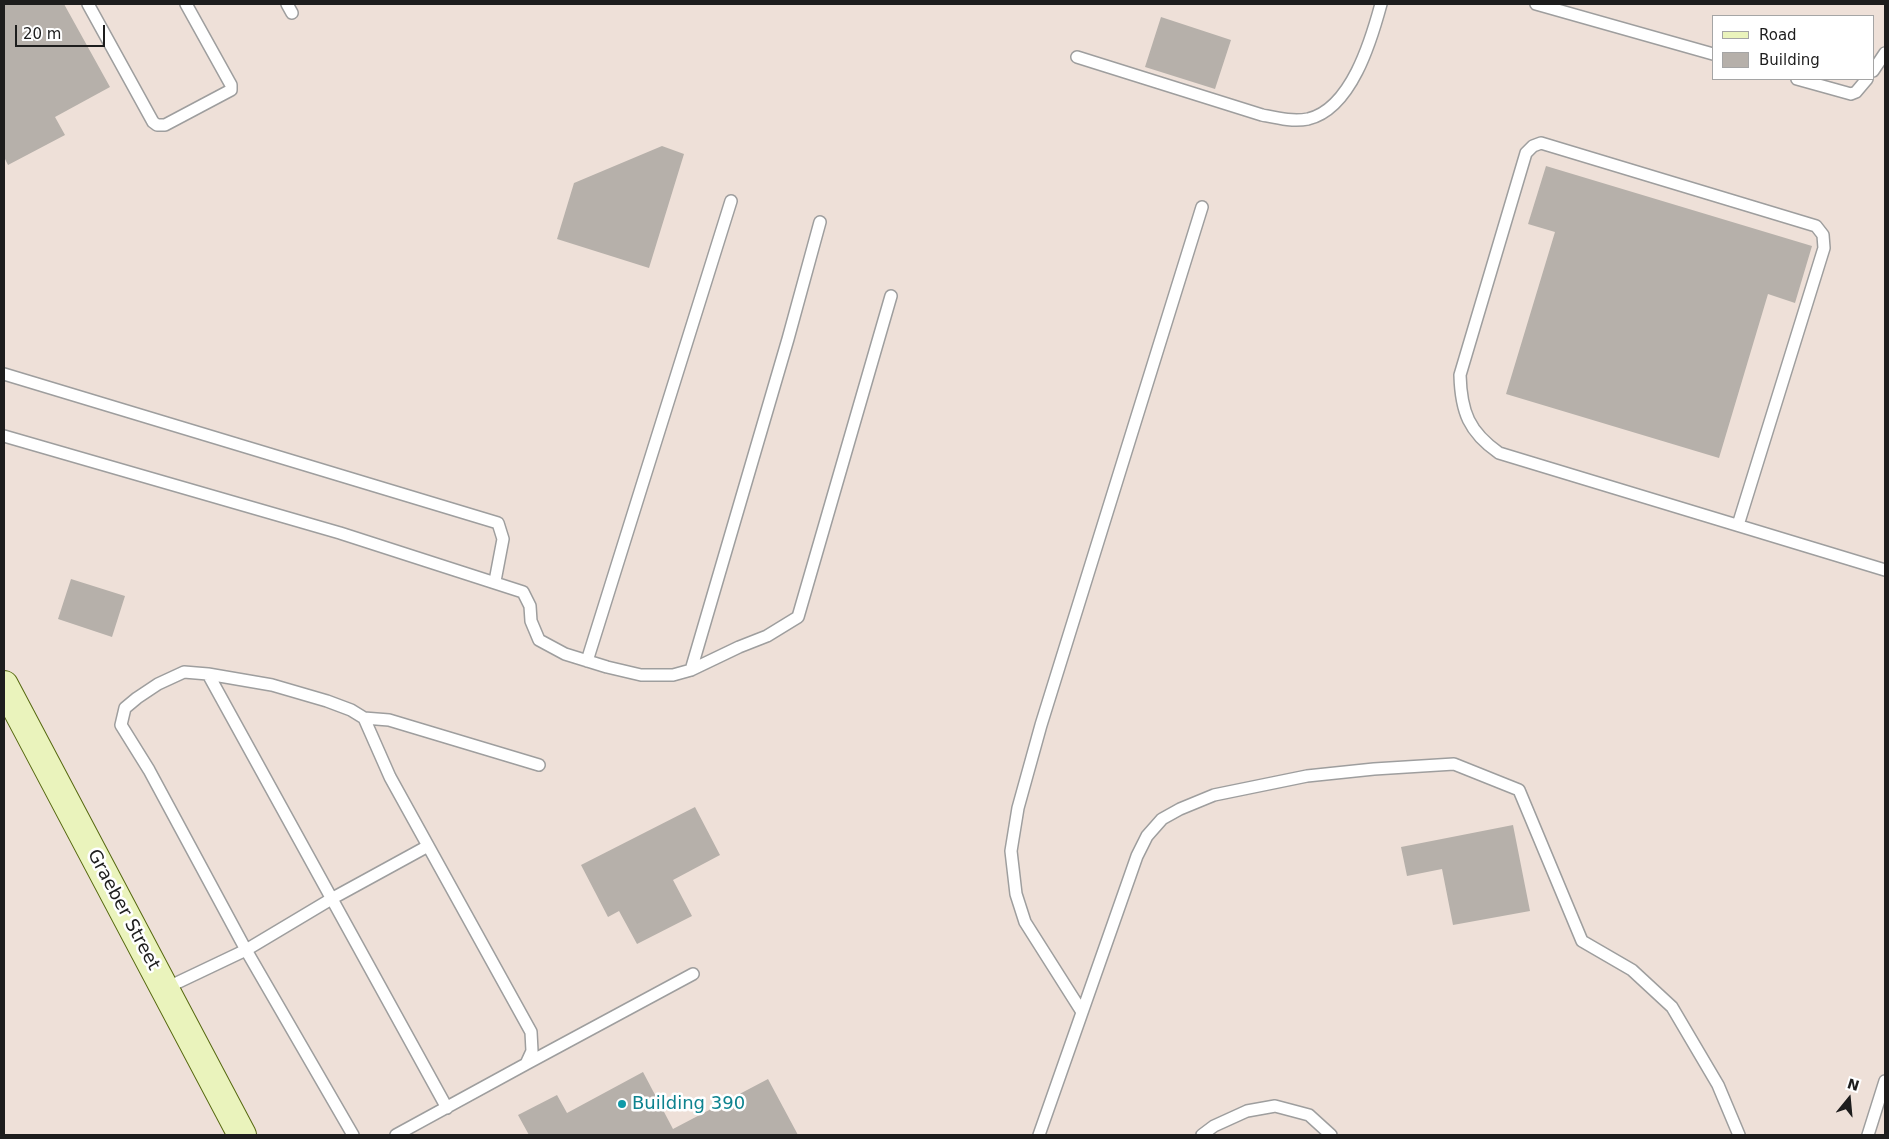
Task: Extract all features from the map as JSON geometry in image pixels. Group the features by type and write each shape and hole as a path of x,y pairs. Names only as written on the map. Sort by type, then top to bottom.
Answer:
{"street":[{"name":"Graeber Street","path":"4,685 242,1135"}],"lane":[{"path":"88,4 153,122 157,125 165,125 231,90 232,85 186,4"},
{"path":"1077,57 1262,115 1288,120 1308,119 1330,107 1348,88 1360,65 1381,4"},
{"path":"1536,4 1712,54"},
{"path":"1874,70 1885,53"},
{"path":"1801,80 1851,94 1856,92 1866,80"},
{"path":"1738,525 1824,248 1823,236 1816,226 1541,143 1533,146 1526,153 1460,375 1460,397 1465,415 1484,443 1499,453 1885,570"},
{"path":"588,661 731,201"},
{"path":"1082,1012 1024,922 1016,894 1010,851 1018,808 1041,725 1202,208"},
{"path":"691,670 788,339 820,222"},
{"path":"4,436 340,533 495,581 523,592 530,606 531,621 539,640 565,654 641,675 673,675 691,670 767,636 798,617 892,296"},
{"path":"4,374 498,523 503,539 495,581"},
{"path":"353,1135 246,950 149,770 121,725 125,708 158,684 184,672 208,674 272,686 318,698 351,710 364,718 389,720 539,766"},
{"path":"208,674 447,1108"},
{"path":"364,718 390,777 531,1032 532,1051 526,1064"},
{"path":"1039,1135 1137,856 1147,836 1162,819 1180,809 1214,795 1307,776 1374,769 1454,764 1519,790 1582,941 1632,970 1672,1007 1718,1085 1739,1135"},
{"path":"164,989 246,950 333,898 428,846"},
{"path":"396,1135 693,974"},
{"path":"1868,1135 1885,1080"},
{"path":"1202,1135 1214,1126 1247,1110 1275,1106 1310,1115 1331,1135"}],"shaded area":[{"path":"4,4 1885,4 1885,1135 4,1135"}],"building":[{"path":"4,4 64,4 110,87 55,117 65,135 8,165 4,157"},
{"path":"1161,17 1231,40 1215,89 1145,67"},
{"path":"662,146 684,154 649,268 557,239 574,183"},
{"path":"1546,166 1812,246 1795,303 1768,294 1719,458 1506,394 1555,232 1528,224"},
{"path":"71,579 125,596 112,637 58,619"},
{"path":"695,807 720,855 673,880 692,916 637,944 619,911 608,917 581,865"},
{"path":"1513,825 1530,911 1453,925 1442,869 1407,876 1401,847"},
{"name":"Building 390","path":"643,1072 673,1129 768,1079 798,1135 529,1135 518,1115 557,1095 567,1113"}],"place":[{"name":"Building 390","path":"622,1104"}]}
